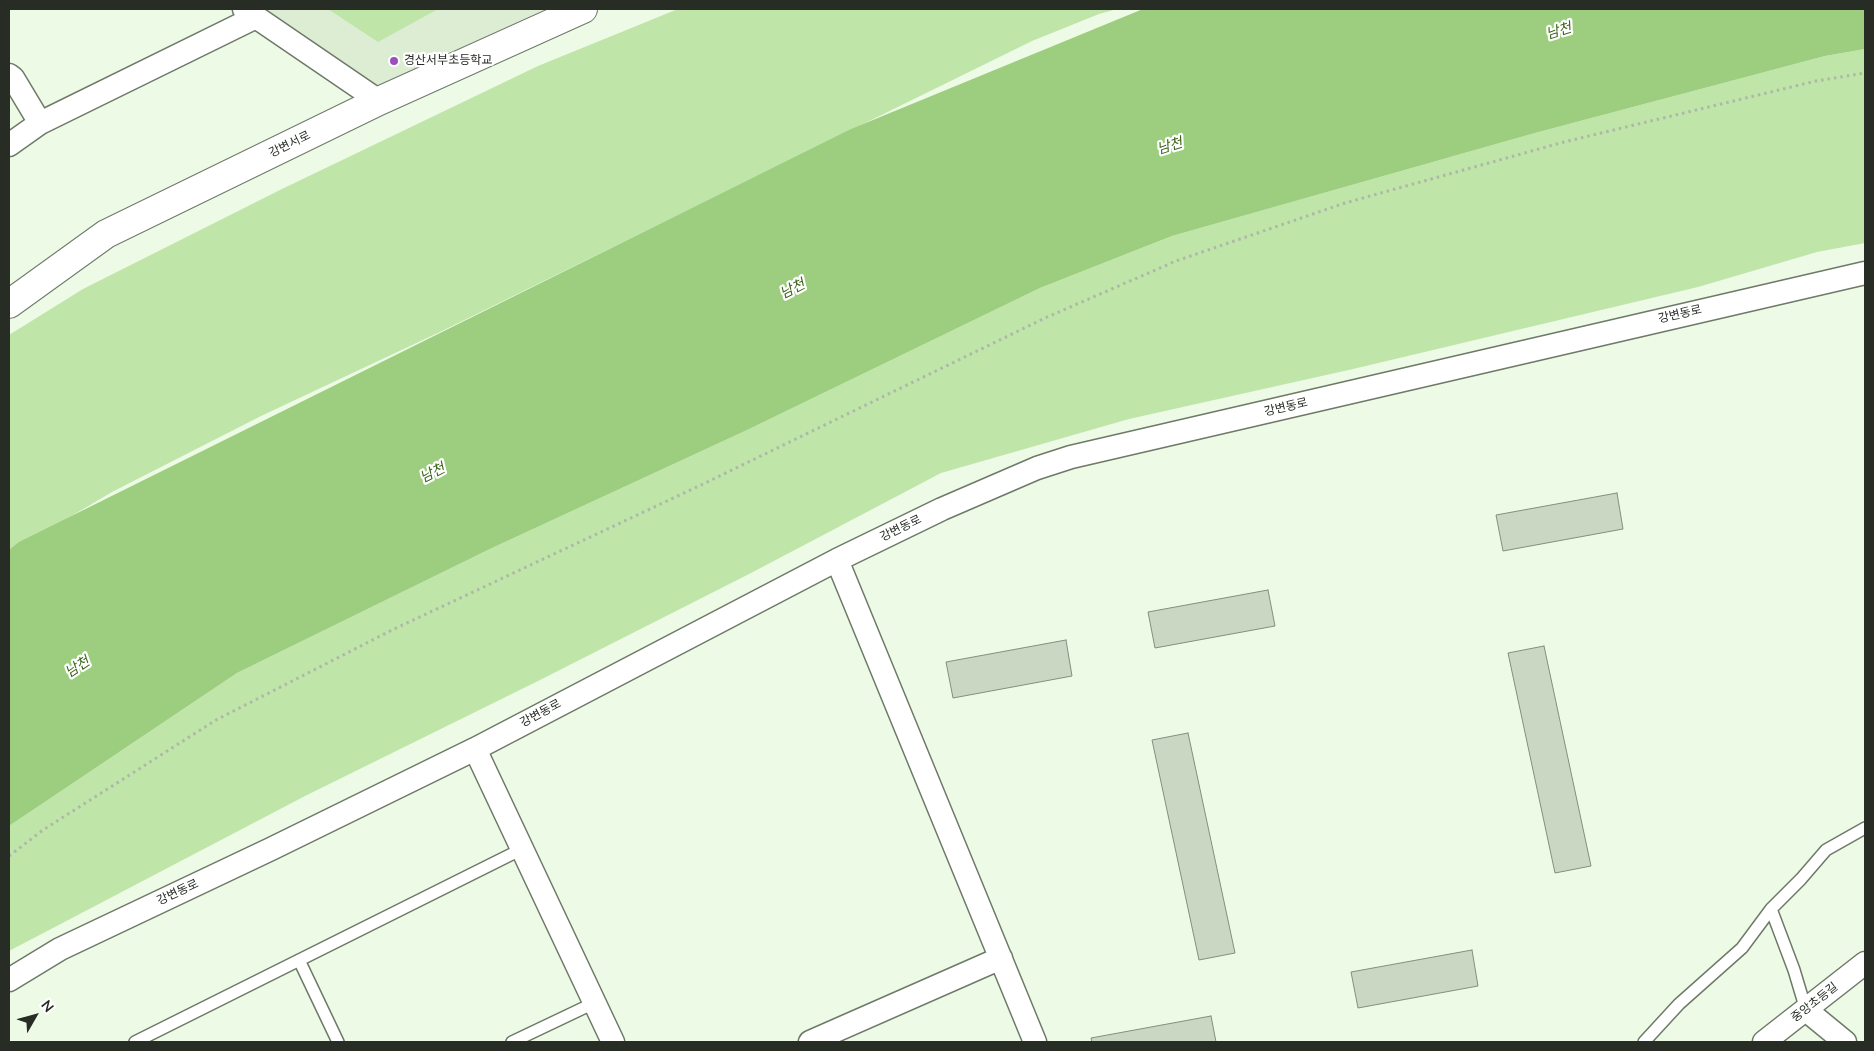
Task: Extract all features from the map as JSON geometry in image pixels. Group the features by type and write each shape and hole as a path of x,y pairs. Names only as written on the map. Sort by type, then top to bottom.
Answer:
{"street":[{"name":"강변서로","path":"9,304 106,234 380,101 583,9"},
{"path":"9,145 40,123 250,13 380,101"},
{"path":"9,75 13,78 40,123"},
{"name":"강변동로","path":"9,980 60,949 475,749 837,560 942,509 1037,468 1071,457 1865,273"},
{"path":"837,560 1036,1042"},
{"path":"475,749 612,1042"},
{"path":"810,1042 1001,958"},
{"name":"중앙초등길","path":"1764,1042 1865,963"},
{"path":"1806,1010 1845,1042"}],"lane":[{"path":"1644,1042 1679,1004 1742,948 1771,909 1826,850 1865,828"},
{"path":"135,1042 522,849"},
{"path":"1771,909 1794,970 1806,1010"},
{"path":"299,960 338,1042"},
{"path":"512,1042 594,1003"}],"path":[{"path":"9,856 43,830 216,720 392,630 707,482 1045,318 1176,261 1345,204 1564,142 1816,81 1865,73"}],"shaded area":[{"name":"경산서부초등학교","path":"245,9 562,9 379,101"},
{"path":"328,9 438,9 378,42"},
{"path":"678,9 1117,9 1099,14 1032,41 442,331 261,416 112,492 9,553 9,335 83,289 282,189 538,66"},
{"path":"1865,49 1865,243 1817,252 1698,287 1353,369 1129,419 941,473 751,573 305,796 9,951 9,826 237,673 492,548 745,431 1040,288 1172,236 1535,133 1825,56"}],"water":[{"name":"남천","path":"1143,9 1865,9 1865,49 1825,56 1535,133 1172,236 1040,288 745,431 492,548 237,673 9,826 9,550 19,542 851,129"}],"building":[{"path":"1617,493 1623,529 1503,551 1496,515"},
{"path":"1268,590 1275,626 1155,648 1148,612"},
{"path":"1066,640 1072,676 953,698 946,662"},
{"path":"1544,646 1591,866 1555,873 1508,653"},
{"path":"1188,733 1235,953 1199,960 1152,740"},
{"path":"1472,950 1478,986 1358,1008 1351,972"},
{"path":"1211,1016 1216,1042 1092,1042 1091,1038"}],"place":[{"name":"경산서부초등학교","path":"394,61"}]}
